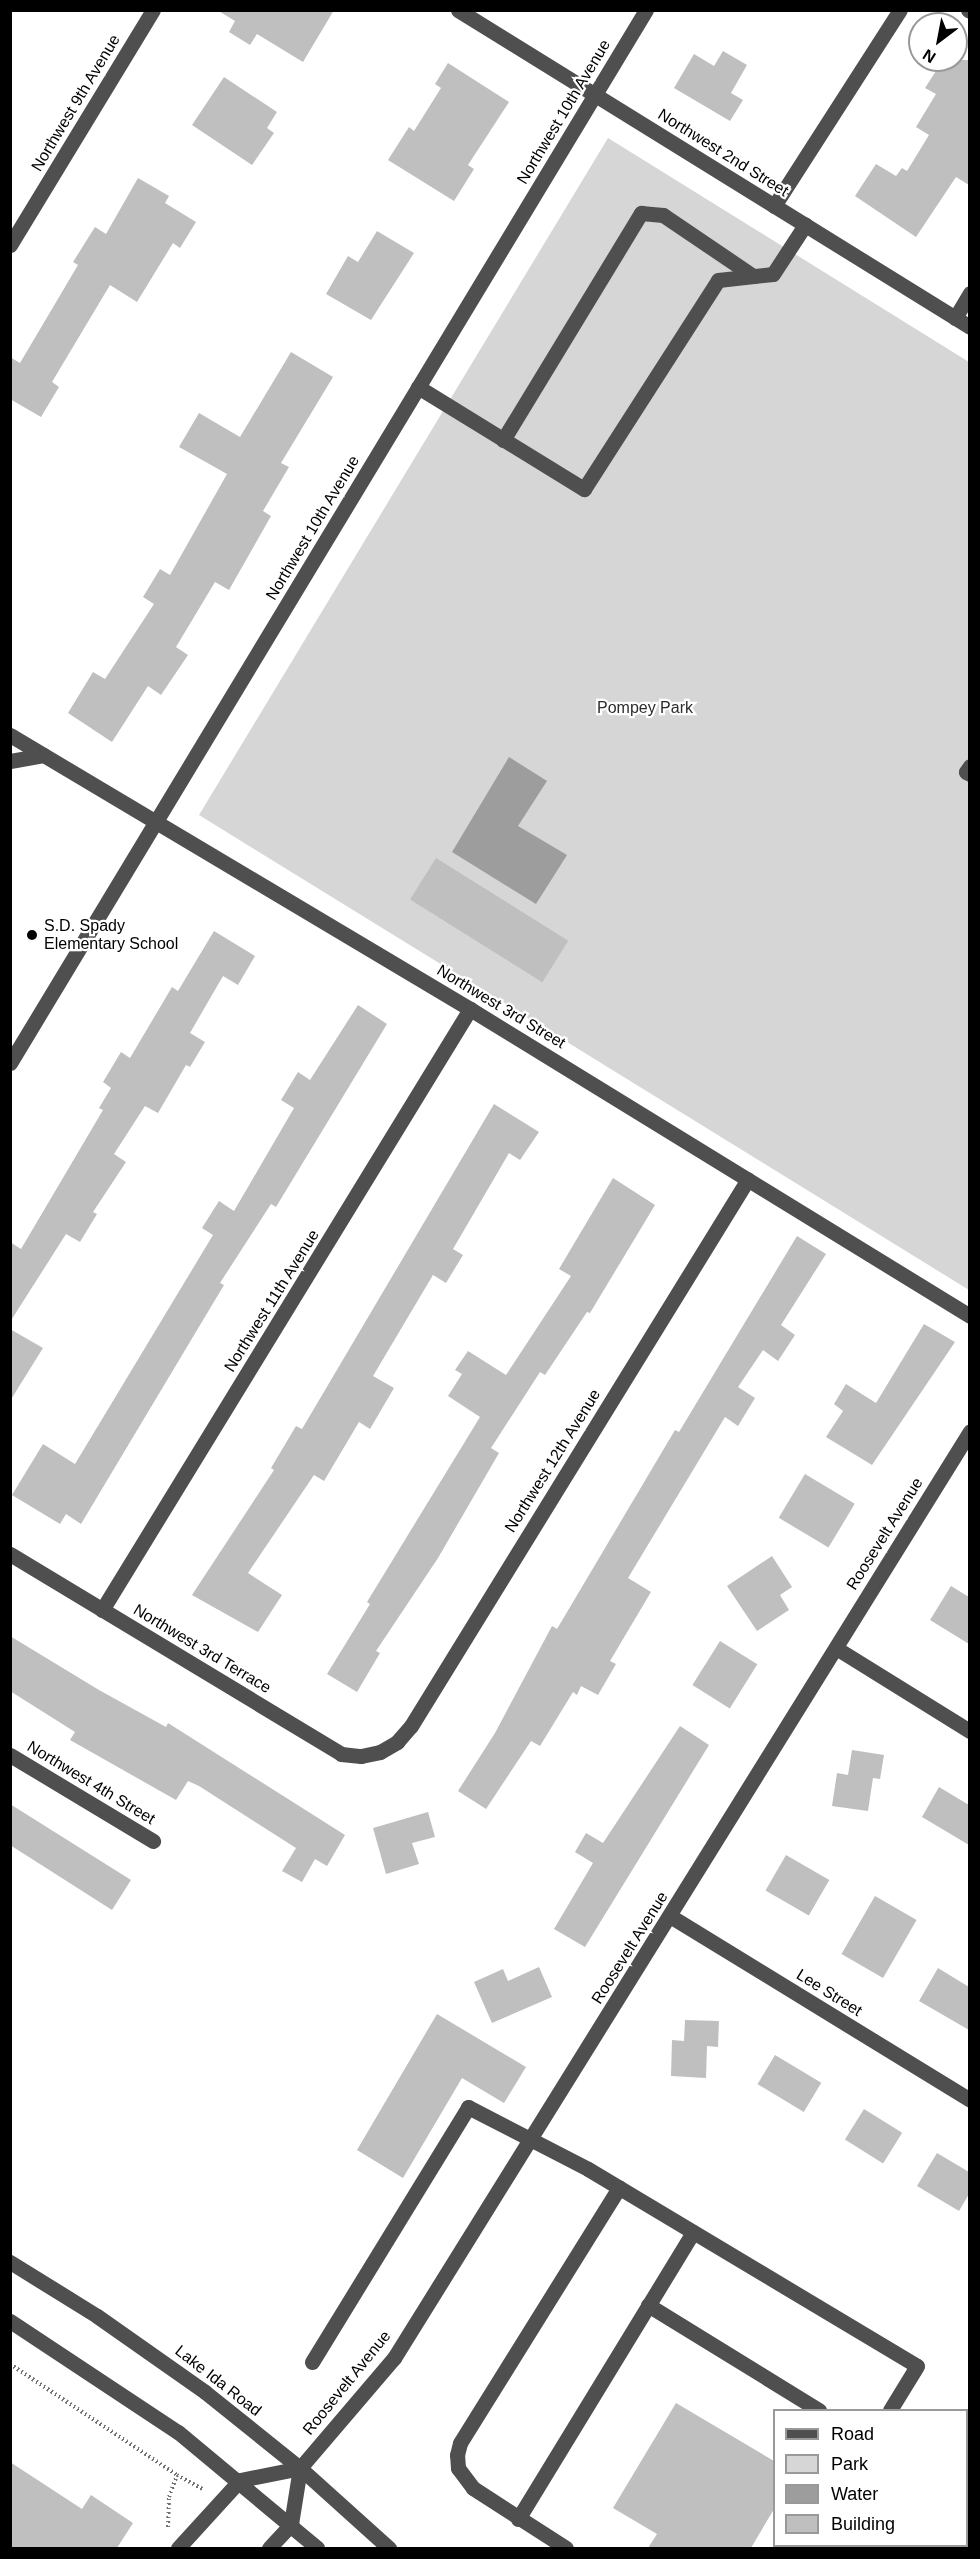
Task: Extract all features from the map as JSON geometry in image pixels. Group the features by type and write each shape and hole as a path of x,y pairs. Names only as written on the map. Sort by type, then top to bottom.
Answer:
{"street":[{"name":"Northwest 9th Avenue","path":"10,245 153,10"},
{"name":"Northwest 2nd Street","path":"458,10 969,327"},
{"name":"Northwest 10th Avenue","path":"10,1064 646,10"},
{"path":"774,206 900,10"},
{"path":"503,440 641,213 663,215 753,276"},
{"path":"418,387 584,489 718,280 773,274 805,225"},
{"path":"955,318 969,293"},
{"name":"Northwest 3rd Street","path":"10,735 155,824 470,1009 969,1316"},
{"path":"10,761 43,755"},
{"path":"969,766 966,772 969,774"},
{"name":"Northwest 11th Avenue","path":"102,1610 470,1009"},
{"name":"Northwest 12th Avenue","path":"380,1752 397,1742 411,1726 748,1179"},
{"name":"Roosevelt Avenue","path":"300,2468 394,2358 532,2140 969,1431"},
{"name":"Northwest 3rd Terrace","path":"10,1554 341,1754 361,1756 380,1752"},
{"path":"836,1648 969,1731"},
{"name":"Northwest 4th Street","path":"10,1755 153,1841"},
{"name":"Lee Street","path":"670,1916 969,2100"},
{"path":"312,2362 468,2107 619,2188 917,2366 891,2409"},
{"path":"566,2548 518,2519 464,2479 458,2462 460,2443 619,2188"},
{"path":"518,2519 693,2232"},
{"name":"Lake Ida Road","path":"10,2262 153,2354 300,2468 389,2548"},
{"path":"648,2305 817,2409"},
{"path":"10,2321 126,2395 240,2480 317,2548"},
{"path":"178,2548 240,2480 300,2468 291,2524 269,2548"}],"path":[{"path":"10,2364 177,2475 222,2498"},
{"path":"164,2534 171,2511 171,2484 177,2475"}],"green space":[{"name":"Pompey Park","path":"608,138 969,362 969,1290 199,815"}],"water":[{"path":"509,757 547,781 518,826 567,855 536,904 452,852"}],"building":[{"path":"217,10 334,10 303,62 257,34 250,45 229,32 235,21"},
{"path":"723,51 747,65 731,93 743,100 730,121 674,88 694,54 714,66"},
{"path":"969,60 969,185 956,177 916,237 855,196 876,164 896,176 902,168 907,171 929,135 916,127 936,94 925,88 935,72 968,72"},
{"path":"448,63 509,102 468,165 474,169 454,201 388,160 409,127 414,131 441,88 435,84"},
{"path":"224,77 277,112 267,128 274,133 252,165 192,125"},
{"path":"138,178 169,196 165,203 196,222 180,248 173,243 137,302 110,285 52,382 59,387 41,417 10,399 10,357 20,363 78,265 73,262 95,227 106,234"},
{"path":"377,231 414,253 371,320 326,294 348,256 358,262"},
{"path":"291,352 333,377 281,463 289,467 263,511 271,516 229,590 215,582 176,647 188,655 161,695 148,686 112,742 68,713 93,672 105,679 154,604 143,597 160,569 170,575 227,474 179,447 199,413 240,437"},
{"path":"436,858 568,941 542,982 410,900"},
{"path":"214,931 255,956 238,985 223,976 190,1033 205,1042 190,1067 186,1065 158,1113 145,1106 114,1154 126,1162 93,1212 97,1214 80,1242 66,1234 10,1322 10,1242 21,1249 103,1110 99,1108 111,1088 103,1082 121,1052 130,1058 172,987 178,991"},
{"path":"358,1005 387,1024 276,1207 271,1204 220,1283 224,1285 81,1524 66,1514 60,1524 12,1495 43,1444 75,1464 213,1235 202,1228 219,1201 234,1211 294,1108 281,1100 298,1072 310,1080"},
{"path":"494,1104 539,1132 520,1160 509,1153 453,1249 463,1255 446,1283 433,1275 373,1376 394,1388 370,1429 359,1422 324,1481 314,1475 248,1573 282,1595 258,1632 192,1595 274,1470 271,1468 296,1426 302,1429"},
{"path":"613,1178 655,1205 590,1313 587,1312 545,1375 540,1372 491,1448 499,1453 438,1558 376,1651 380,1653 357,1692 327,1674 370,1604 367,1602 480,1417 448,1396 462,1374 455,1370 468,1351 506,1375 571,1276 559,1269"},
{"path":"797,1236 826,1254 781,1325 795,1335 778,1361 763,1350 738,1387 755,1398 738,1426 725,1417 628,1578 651,1592 610,1661 616,1664 598,1695 581,1686 577,1695 573,1692 540,1746 531,1741 486,1809 458,1791 495,1733 552,1626 557,1629 675,1430 679,1432"},
{"path":"924,1324 955,1342 872,1465 826,1437 843,1411 834,1404 846,1384 876,1403"},
{"path":"10,1329 43,1348 10,1401"},
{"path":"805,1474 855,1504 828,1548 779,1518"},
{"path":"772,1556 792,1587 780,1595 789,1610 757,1631 727,1586"},
{"path":"951,1586 969,1597 969,1644 930,1620"},
{"path":"10,1636 166,1727 168,1723 345,1835 327,1866 315,1859 302,1882 282,1871 296,1848 199,1786 188,1781 176,1800 70,1740 75,1732 10,1691"},
{"path":"720,1641 757,1664 730,1708 692,1685"},
{"path":"680,1726 709,1745 585,1947 554,1929 593,1863 575,1852 586,1833 603,1843"},
{"path":"852,1750 884,1755 880,1779 873,1778 868,1811 832,1806 837,1773 848,1775"},
{"path":"939,1787 969,1805 969,1845 922,1817"},
{"path":"10,1804 131,1880 112,1910 10,1845"},
{"path":"428,1812 435,1837 412,1843 419,1864 386,1874 373,1828"},
{"path":"786,1855 829,1880 809,1916 766,1891"},
{"path":"875,1896 917,1920 883,1978 842,1954"},
{"path":"539,1967 552,1997 492,2023 474,1982 503,1969 508,1981"},
{"path":"938,1968 969,1987 969,2030 919,2001"},
{"path":"437,2014 526,2067 504,2103 462,2078 403,2178 357,2150"},
{"path":"685,2020 719,2021 718,2047 707,2046 706,2078 671,2076 672,2040 684,2041"},
{"path":"775,2055 821,2083 804,2112 757,2084"},
{"path":"864,2109 902,2133 883,2163 845,2140"},
{"path":"937,2153 969,2172 969,2194 959,2211 917,2186"},
{"path":"676,2403 773,2460 773,2511 751,2548 648,2548 657,2534 613,2508"},
{"path":"10,2462 82,2509 91,2495 133,2523 117,2548 10,2548"}],"place":[{"name":"S.D. Spady Elementary School","path":"32,935"}]}
